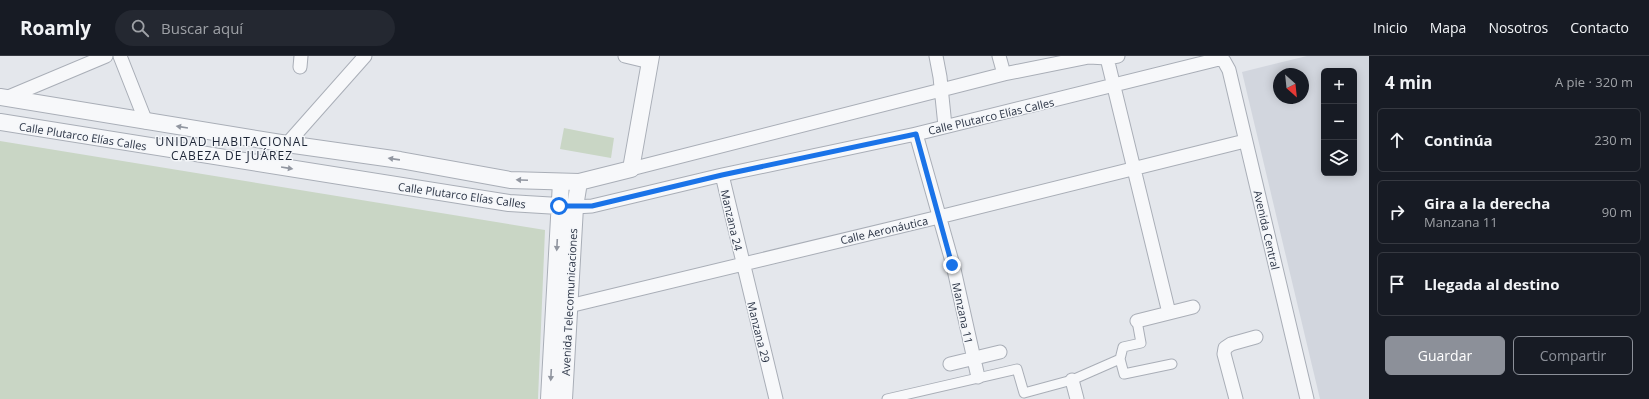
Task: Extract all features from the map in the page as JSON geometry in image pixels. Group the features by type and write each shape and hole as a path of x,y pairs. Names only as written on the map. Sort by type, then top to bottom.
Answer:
{"street":[{"path":"3,98 106,56"},
{"path":"120,56 146,122"},
{"path":"287,144 365,56"},
{"path":"625,56 651,59 631,169"},
{"path":"936,56 940,77 945,126"},
{"path":"999,56 1004,74"},
{"name":"Calle Plutarco Elías Calles","path":"3,98 146,122 400,160 510,180 579,182 1004,74 1089,57 1113,57"},
{"path":"1113,57 1115,86 1169,313"},
{"name":"Calle Plutarco Elías Calles","path":"0,122 509,203 575,207 592,206 722,175 916,134 1115,86 1213,60 1219,59 1224,61"},
{"name":"Avenida Central","path":"1224,61 1229,70 1307,399"},
{"path":"47,130 52,106"},
{"name":"Manzana 11","path":"916,134 952,265 978,377"},
{"name":"Calle Aeronáutica","path":"568,306 939,217 1245,141"},
{"name":"Manzana 24","path":"722,175 743,264"},
{"name":"Avenida Telecomunicaciones","path":"550,399 561,182"},
{"name":"Avenida Telecomunicaciones","path":"564,399 568,306 575,207 579,182"},
{"name":"Manzana 29","path":"743,264 776,399"},
{"path":"1172,364 1124,374 1120,359 1123,347 1141,342 1137,321 1192,307"},
{"path":"1236,399 1224,354 1225,348 1231,344 1256,337"},
{"path":"950,364 1000,352"},
{"path":"887,399 1018,369 1024,393 1072,380 1120,359"},
{"path":"1072,380 1076,399"}],"shaded area":[{"path":"1307,56 1369,56 1369,399 1320,399 1242,72"}],"green space":[{"path":"564,128 614,138 611,158 560,149"},
{"path":"0,141 545,230 538,399 0,399"}],"district":[{"name":"UNIDAD HABITACIONAL CABEZA DE JUÁREZ","path":"232,148"}],"route":[{"path":"559,206 592,206 722,175 916,134 952,265"}]}
